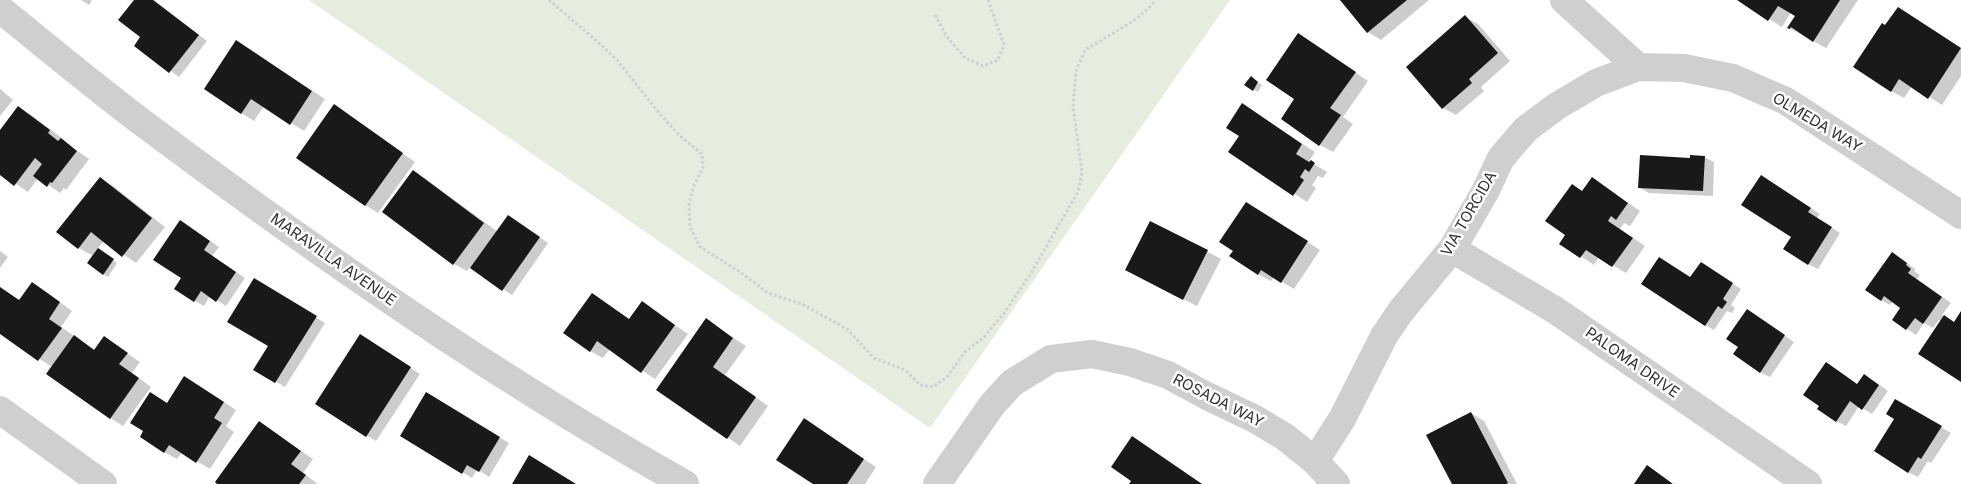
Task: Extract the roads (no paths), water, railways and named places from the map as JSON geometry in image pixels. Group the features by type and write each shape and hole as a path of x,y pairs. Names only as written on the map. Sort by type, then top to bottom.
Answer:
{"street":[{"path":"1564,0 1638,67"},
{"name":"MARAVILLA AVENUE","path":"0,10 153,131 329,258 422,322 584,425 685,484"},
{"name":"OLMEDA WAY","path":"1638,67 1684,68 1733,78 1786,101 1961,215"},
{"name":"VIA TORCIDA","path":"1315,461 1342,419 1384,336 1452,249 1485,192 1501,158 1526,129 1557,106 1596,83 1638,67"},
{"name":"PALOMA DRIVE","path":"1452,249 1555,310 1808,484"},
{"name":"ROSADA WAY","path":"938,484 992,406 1012,383 1051,359 1092,354 1130,362 1168,375 1206,396 1255,419 1285,437 1315,461 1336,484"},
{"path":"0,410 103,484"}]}
